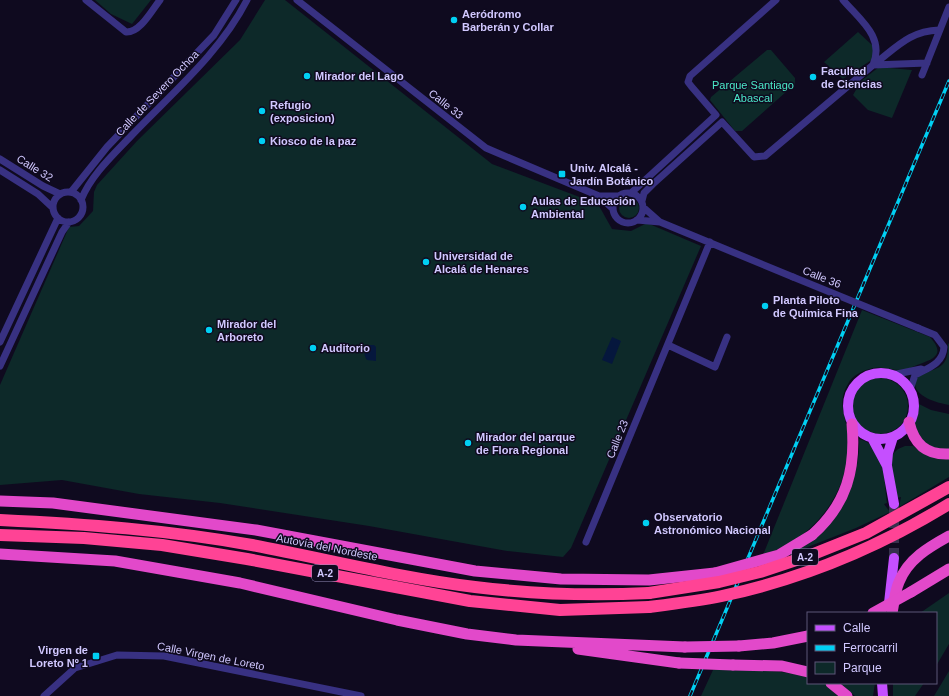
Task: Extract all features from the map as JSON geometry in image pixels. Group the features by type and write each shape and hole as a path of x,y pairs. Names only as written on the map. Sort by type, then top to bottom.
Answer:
{"highway":[{"path":"909,422 916,442 924,449 938,454 949,454"},
{"path":"474,587 649,586 715,573 779,555 812,535 830,516 844,493 854,457 852,424"},
{"name":"A-2","path":"649,586 719,582 760,572 811,555 866,533 949,487"},
{"path":"0,501 52,503 256,530 475,571 649,586"},
{"name":"A-2","path":"0,535 84,538 162,545 247,559 470,601 560,610 649,607 721,596 816,570 870,547 924,520 949,504"},
{"name":"Autovía del Nordeste","path":"0,520 84,524 175,533 252,545 474,587 562,595 649,586"},
{"path":"892,612 898,582 909,565 919,554 949,536"},
{"path":"0,541 84,538"},
{"path":"0,554 115,561 240,583 397,620 467,634 516,640 685,647 740,646 772,643 807,636"},
{"path":"875,612 949,569"},
{"path":"467,634 499,643 586,650 679,663 782,666 807,672"},
{"path":"832,684 848,696"}],"main road":[{"path":"882,373 892,375 899,378 910,390 914,404 909,422 905,428 893,437 883,439 872,438 864,435 852,424 848,414 847,404 849,394 854,385 862,378 871,374 882,373"},
{"path":"893,437 888,453 887,466 894,504"},
{"path":"872,438 887,466"},
{"path":"888,612 894,558"},
{"path":"878,696 882,684"},
{"path":"882,684 883,696"}],"street":[{"path":"86,0 126,32 131,33 137,29 160,0"},
{"name":"Calle de Severo Ochoa","path":"71,192 107,147 214,35 236,0"},
{"name":"Calle de Severo Ochoa","path":"81,200 98,172 199,66 231,29 248,0"},
{"name":"Calle 33","path":"296,0 486,148 599,196 613,209"},
{"path":"776,0 690,76 688,82 754,157 765,156 873,65 913,34 938,30"},
{"path":"843,0 874,38 877,54 873,65"},
{"path":"922,75 938,30 949,7"},
{"path":"873,65 927,63"},
{"path":"716,115 631,193 619,196 613,204 613,209 614,214 620,221 629,223 638,220 643,212 644,193 722,122"},
{"name":"Calle 32","path":"0,159 43,186 60,194"},
{"name":"Calle 32","path":"0,170 48,201 53,208"},
{"path":"71,192 81,200 83,204 82,214 76,220 68,222 58,218 53,208 54,200 60,194 71,192"},
{"path":"631,193 635,194 643,204"},
{"name":"Calle 33","path":"599,196 619,196"},
{"name":"Calle 36","path":"643,204 660,222"},
{"path":"0,342 58,218"},
{"name":"Calle 36","path":"638,220 660,222 936,335 944,347 944,354 939,362 915,375 910,390"},
{"path":"0,366 68,222"},
{"name":"Calle 23","path":"586,542 710,242"},
{"path":"668,345 715,366 726,336"},
{"name":"Calle 36","path":"892,375 929,367"},
{"name":"Calle Virgen de Loreto","path":"44,696 75,668 117,655 164,656 361,696"}],"green space":[{"path":"95,0 151,0 132,24 111,14"},
{"path":"265,0 285,0 492,164 598,204 612,229 631,231 647,223 701,246 571,548 563,557 507,551 369,526 220,503 139,494 62,480 0,485 0,385 69,227 79,226 93,211 94,192 97,185 137,141 240,40"},
{"path":"858,32 872,45 876,57 843,79 824,62"},
{"name":"Parque Santiago Abascal","path":"767,50 771,50 795,78 795,84 742,131 735,131 710,100 711,97"},
{"path":"879,67 912,70 892,118 868,110 853,95 861,81"},
{"path":"629,198 636,201 639,208 636,215 629,218 622,215 619,208 622,201"},
{"path":"862,310 930,337 937,347 937,354 931,360 905,369 897,370 880,367 859,373 852,378 845,391 842,403 848,433 848,451 840,486 832,502 822,516 795,540 780,549 763,555"},
{"path":"948,343 949,405 925,397 916,389 915,384 916,378 940,367 943,364 948,352"},
{"path":"880,378 891,380 900,386 906,395 908,406 906,417 900,426 891,432 880,434 869,432 860,426 854,417 852,406 854,395 860,386 869,380"},
{"path":"919,404 931,410 949,414 949,450 934,448 921,441 914,425"},
{"path":"859,439 868,443 874,448 882,465 887,503 884,504 890,512 856,528 795,552 821,530 842,503 855,473"},
{"path":"905,446 913,446 920,451 949,458 949,477 899,507 901,497 897,498 890,457 898,449"},
{"path":"949,593 949,644 937,664 937,612 921,612"},
{"path":"713,670 761,670 807,677 807,684 826,684 838,696 701,696"},
{"path":"949,671 949,696 934,696"},
{"path":"841,684 875,684 873,696 855,696"},
{"path":"893,684 923,684 915,696 893,696"}],"water":[{"path":"612,337 621,341 612,364 602,360"},
{"path":"368,345 374,345 376,347 376,361 367,360 365,356 364,352"}],"tunnel":[{"path":"894,504 894,558"}],"railway":[{"path":"690,696 949,81"}],"place":[{"name":"Aeródromo Barberán y Collar","path":"454,20"},
{"name":"Mirador del Lago","path":"307,76"},
{"name":"Facultad de Ciencias","path":"813,77"},
{"name":"Refugio (exposicion)","path":"262,111"},
{"name":"Kiosco de la paz","path":"262,141"},
{"name":"Univ. Alcalá - Jardín Botánico","path":"562,174"},
{"name":"Aulas de Educación Ambiental","path":"523,207"},
{"name":"Universidad de Alcalá de Henares","path":"426,262"},
{"name":"Planta Piloto de Química Fina","path":"765,306"},
{"name":"Mirador del Arboreto","path":"209,330"},
{"name":"Auditorio","path":"313,348"},
{"name":"Mirador del parque de Flora Regional","path":"468,443"},
{"name":"Observatorio Astronómico Nacional","path":"646,523"},
{"name":"Virgen de Loreto Nº 1","path":"96,656"}]}
